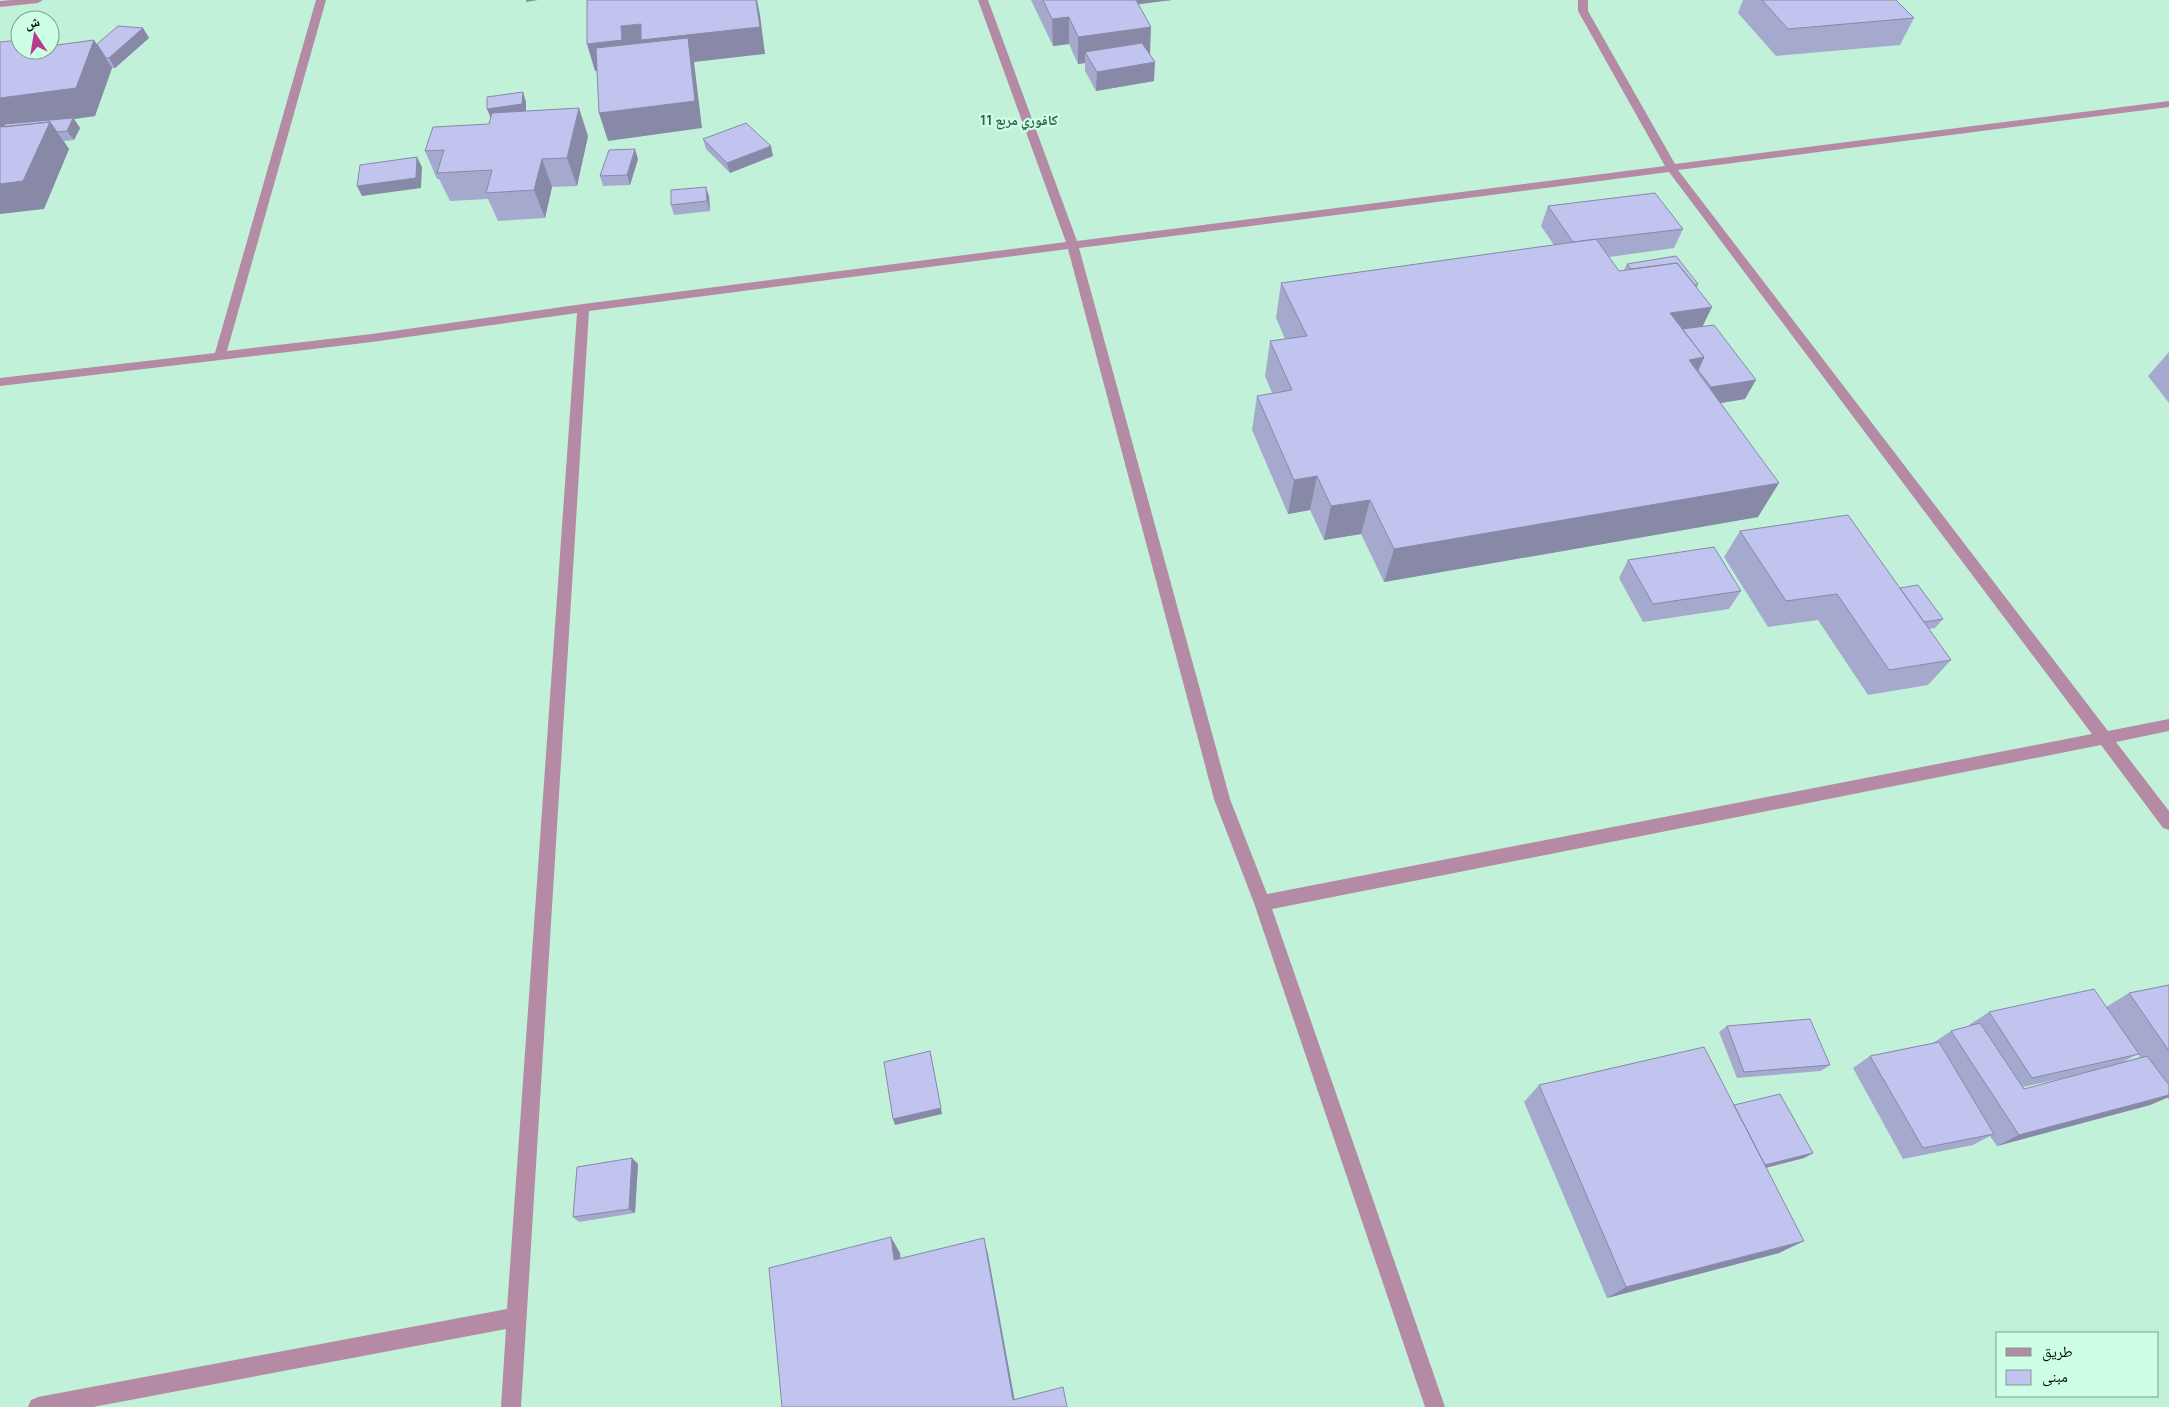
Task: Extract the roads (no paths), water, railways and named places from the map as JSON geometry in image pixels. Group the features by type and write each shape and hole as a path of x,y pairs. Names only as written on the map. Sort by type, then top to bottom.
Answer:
{"street":[{"path":"0,4 38,0"},
{"path":"220,356 321,0"},
{"path":"983,0 1073,246 1222,799 1262,903 1435,1407"},
{"path":"1583,0 1583,11 1672,169 2169,823"},
{"path":"0,382 381,336 584,308 2169,104"},
{"path":"511,1407 584,308"},
{"path":"1262,903 2169,725"},
{"path":"38,1407 517,1316"}],"district":[{"name":"كافوري مربع 11","path":"1019,120"}]}
